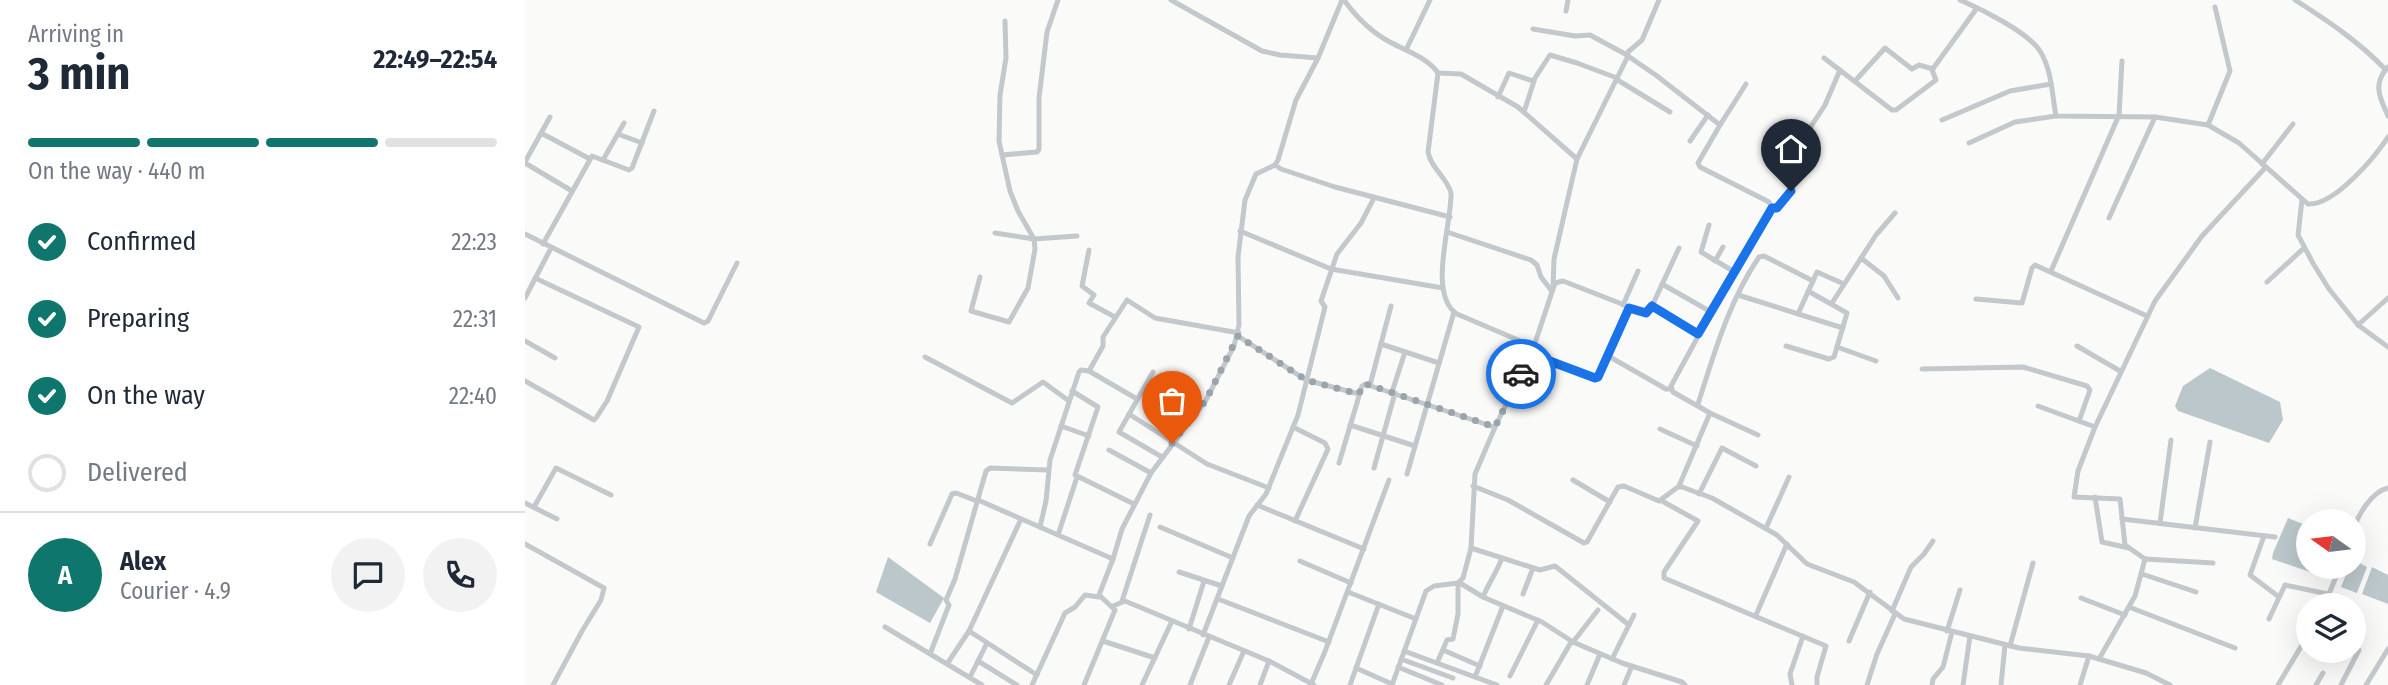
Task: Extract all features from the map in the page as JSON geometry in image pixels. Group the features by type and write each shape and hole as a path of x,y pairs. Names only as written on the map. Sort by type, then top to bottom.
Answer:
{"street":[{"path":"1002,155 1038,151 1039,98 1047,32 1058,0"},
{"path":"1171,0 1262,51 1318,58"},
{"path":"1275,165 1296,100 1343,0 1364,24 1429,64 1438,73 1458,73 1524,112 1577,159"},
{"path":"1406,50 1430,0"},
{"path":"1566,11 1569,0"},
{"path":"1552,289 1554,259 1577,159 1628,56 1644,36 1659,0"},
{"path":"1960,0 1995,16 2036,46 2051,83 2056,116"},
{"path":"2295,0 2339,27 2387,68 2379,81 2378,91 2388,117"},
{"path":"1824,58 1894,111 1936,80 1933,69 1977,8"},
{"path":"2208,125 2229,75 2215,8"},
{"path":"980,277 971,311 1009,323 1030,280 1035,255 1034,239 1014,202 1002,155 999,115 1006,58 1005,22"},
{"path":"1533,29 1575,36 1590,35 1628,56 1720,125"},
{"path":"1855,81 1885,48 1912,69 1919,65 1933,69"},
{"path":"1524,112 1533,81 1550,55 1617,79 1670,112"},
{"path":"2051,271 2119,115 2122,61"},
{"path":"1808,131 1825,105 1840,70"},
{"path":"1438,73 1428,152 1433,167 1449,187 1450,217 1442,266 1443,288 1449,307 1454,312 1518,340 1532,351 1595,378 1598,377 1609,353 1638,271"},
{"path":"1498,97 1509,73 1533,81"},
{"path":"1942,120 2010,91 2051,83"},
{"path":"1746,84 1698,166 1769,202 1772,208"},
{"path":"543,244 592,156 631,170 654,111"},
{"path":"1691,141 1708,115"},
{"path":"1969,143 2015,122 2056,116 2155,117 2208,125 2235,140 2302,200 2308,204 2316,204 2334,193 2365,166 2388,137"},
{"path":"550,117 525,163 572,191"},
{"path":"2109,218 2155,117"},
{"path":"603,160 624,123"},
{"path":"2213,563 2145,559 2124,541 2120,499 2077,498 2073,494 2078,471 2095,426 2162,289 2202,236 2264,166 2293,124"},
{"path":"541,133 590,159"},
{"path":"618,134 642,143"},
{"path":"1275,165 1326,184 1450,217"},
{"path":"1099,597 1114,559 1118,537 1134,504 1162,457 1206,400 1238,335 1240,231 1247,194 1259,171 1275,165"},
{"path":"1772,208 1777,208 1791,191"},
{"path":"1190,685 1222,586 1249,516 1269,488 1293,427 1325,307 1321,301 1331,269 1337,254 1361,223 1374,198"},
{"path":"2302,200 2298,235 2304,248 2329,289 2358,325 2388,347"},
{"path":"1671,389 1710,312 1772,208"},
{"path":"1832,303 1895,213"},
{"path":"1709,225 1701,250 1703,254 1733,271"},
{"path":"1240,231 1331,269 1443,288"},
{"path":"1447,232 1531,260 1552,289"},
{"path":"995,233 1034,239 1077,236"},
{"path":"525,234 704,323 708,321 737,263"},
{"path":"1715,261 1723,247"},
{"path":"525,298 551,248"},
{"path":"1356,668 1392,684 1429,588 1459,583 1464,578 1471,548 1475,474 1532,351 1555,283 1563,281 1646,313 1652,306 1679,248"},
{"path":"2267,282 2304,248"},
{"path":"1089,250 1082,286 1094,295 1089,303 1115,317"},
{"path":"1698,404 1715,352 1746,276 1761,256 1812,281"},
{"path":"1861,258 1884,276 1898,298"},
{"path":"1976,299 2022,303 2032,266 2037,265 2147,316"},
{"path":"1798,314 1819,271 1844,284"},
{"path":"525,381 595,419 607,401 639,327 535,278"},
{"path":"1662,284 1710,312"},
{"path":"1786,346 1829,359 1834,356 1847,313 1808,291"},
{"path":"1738,295 1843,328"},
{"path":"2358,325 2388,298"},
{"path":"1089,371 1103,346 1103,337 1128,300 1145,314 1155,318 1238,335 1306,380 1359,394"},
{"path":"1370,385 1391,306"},
{"path":"1652,306 1698,334"},
{"path":"1407,474 1454,312"},
{"path":"525,341 555,358"},
{"path":"1381,344 1440,363"},
{"path":"2077,346 2120,371"},
{"path":"1836,347 1876,361"},
{"path":"1374,468 1405,352"},
{"path":"1609,353 1612,359 1620,364 1666,389 1671,389 1710,413 1758,435"},
{"path":"925,357 1011,402 1043,383 1069,401"},
{"path":"1922,369 2023,367 2087,386 2090,390 2079,421"},
{"path":"1040,527 1046,501 1048,470 1079,371 1089,371 1137,400"},
{"path":"1153,373 1119,430 1120,434 1162,457"},
{"path":"1339,463 1363,384 1495,427"},
{"path":"1058,535 1098,407 1072,391"},
{"path":"2038,406 2095,426"},
{"path":"1662,501 1679,486 1710,413"},
{"path":"1129,414 1172,443 1223,471 1269,488"},
{"path":"1350,425 1415,446"},
{"path":"1061,426 1089,436"},
{"path":"1293,427 1343,449"},
{"path":"1660,429 1697,446"},
{"path":"2160,523 2171,440"},
{"path":"2196,528 2210,442"},
{"path":"1295,521 1326,456 1328,449 1325,443"},
{"path":"1699,494 1722,448 1756,466"},
{"path":"1109,450 1151,474"},
{"path":"534,507 556,468 611,495"},
{"path":"930,654 949,605 946,600 955,579 988,469 1048,470"},
{"path":"1077,477 1134,504"},
{"path":"1766,528 1789,477"},
{"path":"1122,601 1269,661 1302,682 1312,684 1389,480"},
{"path":"1573,480 1610,502"},
{"path":"1473,485 1509,500 1582,543 1587,542 1616,489 1621,486 1662,501 1698,521 1664,572 1664,578 1827,647 1817,685"},
{"path":"1679,486 1711,498 1766,528 1812,567 1849,579 1893,612 1912,622 2008,645 2089,656 2146,673 2170,685"},
{"path":"2364,509 2380,491 2388,488"},
{"path":"930,544 952,494 956,493 1114,559"},
{"path":"2095,497 2101,539 2105,544 2129,548"},
{"path":"525,503 557,519"},
{"path":"1257,505 1364,549"},
{"path":"1113,606 1122,601 1150,514"},
{"path":"947,664 969,631 1021,519"},
{"path":"2122,519 2275,537"},
{"path":"1160,527 1233,558"},
{"path":"2264,536 2250,575 2280,597"},
{"path":"1867,685 1911,567 1933,541"},
{"path":"525,544 604,587 601,600 553,685"},
{"path":"1756,615 1787,544"},
{"path":"1471,548 1542,570 1555,566 1629,625"},
{"path":"1483,597 1490,579 1497,573 1501,558"},
{"path":"2099,659 2129,607 2145,559"},
{"path":"1300,561 1351,583"},
{"path":"2001,685 2008,645 2033,563"},
{"path":"1523,594 1533,568"},
{"path":"1179,572 1222,586"},
{"path":"2142,574 2196,592"},
{"path":"1189,629 1204,581"},
{"path":"1459,583 1483,597 1538,620 1573,642 1670,682 1682,682 1685,685"},
{"path":"1437,663 1447,640 1453,639 1458,614 1459,583"},
{"path":"2269,619 2285,585 2324,593"},
{"path":"1932,685 1934,677 1943,667 1960,590"},
{"path":"1348,592 1416,619"},
{"path":"1849,641 1870,593"},
{"path":"1032,685 1065,613 1075,607 1085,595 1099,597 1115,610 1084,685"},
{"path":"2081,598 2125,615"},
{"path":"1218,599 1329,642"},
{"path":"1350,685 1379,604"},
{"path":"1475,677 1503,606"},
{"path":"2129,607 2235,648"},
{"path":"1546,685 1570,644 1598,610"},
{"path":"1612,659 1634,615"},
{"path":"1510,676 1538,620"},
{"path":"1142,685 1171,621"},
{"path":"885,626 982,685"},
{"path":"969,631 1037,675"},
{"path":"1792,685 1790,674 1803,636"},
{"path":"1963,685 1970,636"},
{"path":"1103,641 1155,658"},
{"path":"970,677 987,643"},
{"path":"2366,685 2388,649"},
{"path":"1443,650 1480,666"},
{"path":"1229,685 1244,651"},
{"path":"1404,651 1494,684"},
{"path":"1587,685 1600,654"},
{"path":"2278,685 2296,655"},
{"path":"2080,685 2089,656"},
{"path":"1401,659 1453,678"},
{"path":"978,661 1017,685"},
{"path":"1260,685 1269,661"},
{"path":"2341,685 2352,663"},
{"path":"1624,685 1632,666"},
{"path":"1398,667 1442,685"},
{"path":"2316,685 2323,673"}],"shaded area":[{"path":"2210,368 2280,402 2283,420 2269,443 2178,411 2175,406 2183,386"},
{"path":"2288,518 2296,521 2296,567 2272,559"},
{"path":"888,557 944,598 930,623 876,592"},
{"path":"2372,567 2388,575 2388,604 2362,593"},
{"path":"2344,579 2362,579 2357,593 2341,587"}],"way so far":[{"path":"1172,443 1206,400 1238,336 1306,380 1359,394 1363,384 1366,384 1495,427 1521,374"}],"route":[{"path":"1521,374 1531,354 1598,377 1629,308 1646,313 1652,306 1698,334 1772,208 1777,208 1791,191"}]}
